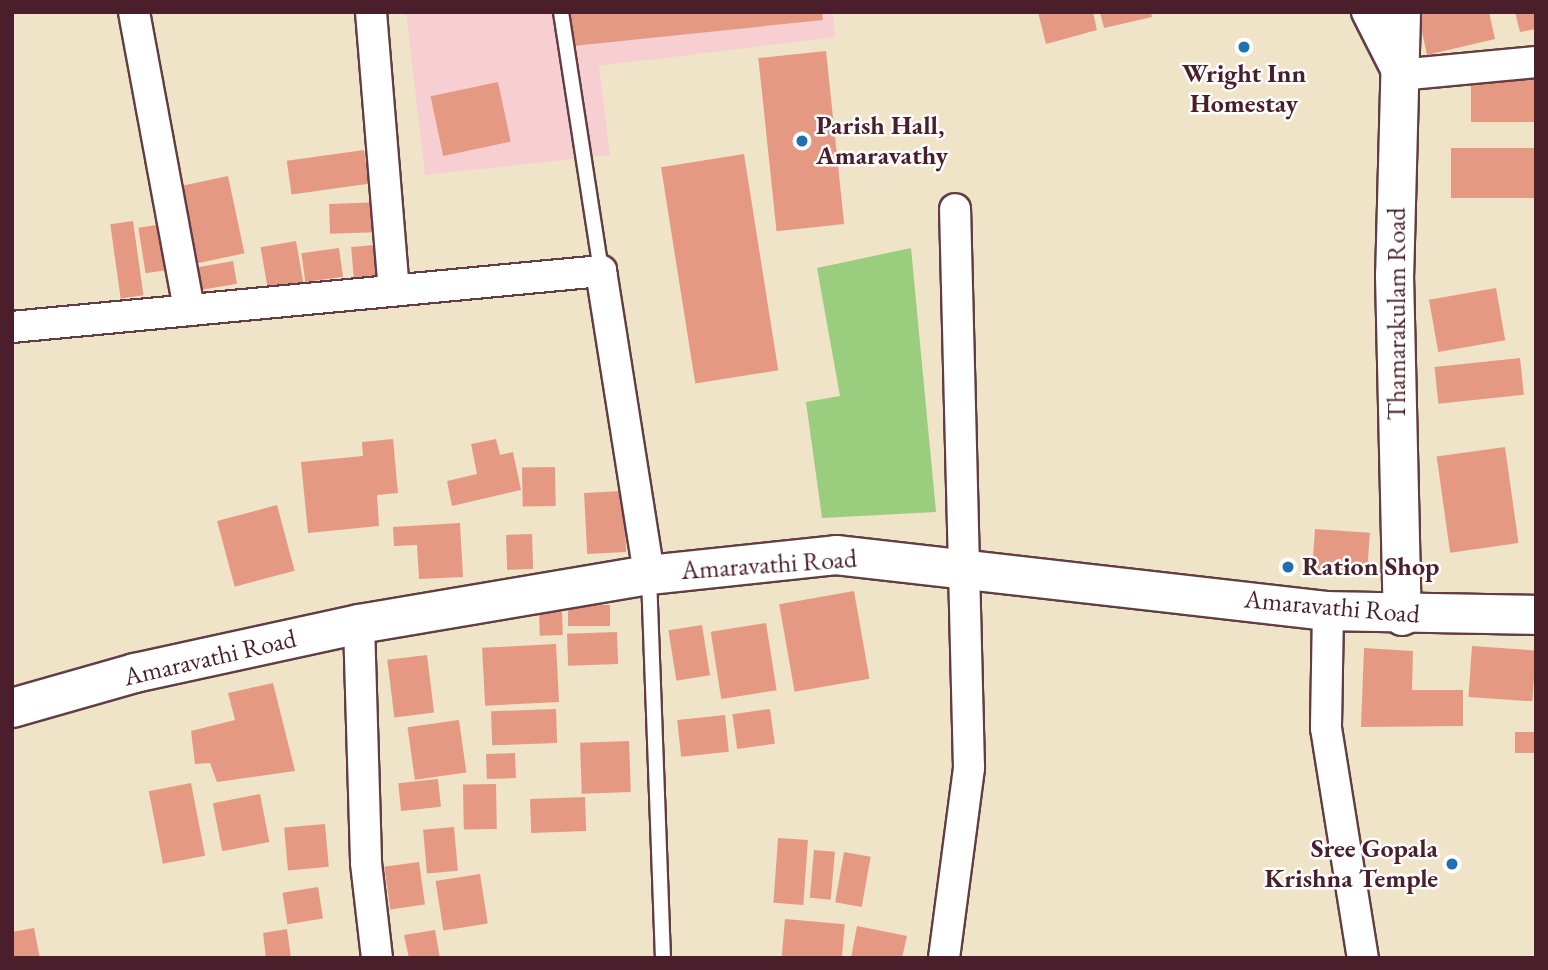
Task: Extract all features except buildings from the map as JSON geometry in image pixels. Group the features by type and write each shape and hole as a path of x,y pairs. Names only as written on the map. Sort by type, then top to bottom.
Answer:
{"main road":[{"name":"Amaravathi Road","path":"12,708 135,673 359,624 649,575 836,555 961,566 1328,611 1402,615 1536,615"}],"street":[{"path":"134,12 189,310"},
{"path":"371,12 394,290"},
{"path":"1367,12 1399,75 1536,62"},
{"name":"Thamarakulam Road","path":"1401,12 1394,274 1402,615"},
{"path":"944,958 970,768 961,566 955,209"},
{"path":"12,327 601,271 649,575"},
{"path":"1328,611 1326,728 1363,958"},
{"path":"359,624 366,863 377,958"}],"lane":[{"path":"561,12 601,271"},
{"path":"649,575 663,958"}],"shaded area":[{"path":"406,12 833,12 835,37 599,66 610,155 425,175"}],"green space":[{"path":"911,248 936,512 822,518 806,402 840,396 817,268"}],"place":[{"name":"Wright Inn Homestay","path":"1244,47"},
{"name":"Parish Hall, Amaravathy","path":"802,141"},
{"name":"Ration Shop","path":"1288,567"},
{"name":"Sree Gopala Krishna Temple","path":"1452,864"}]}
